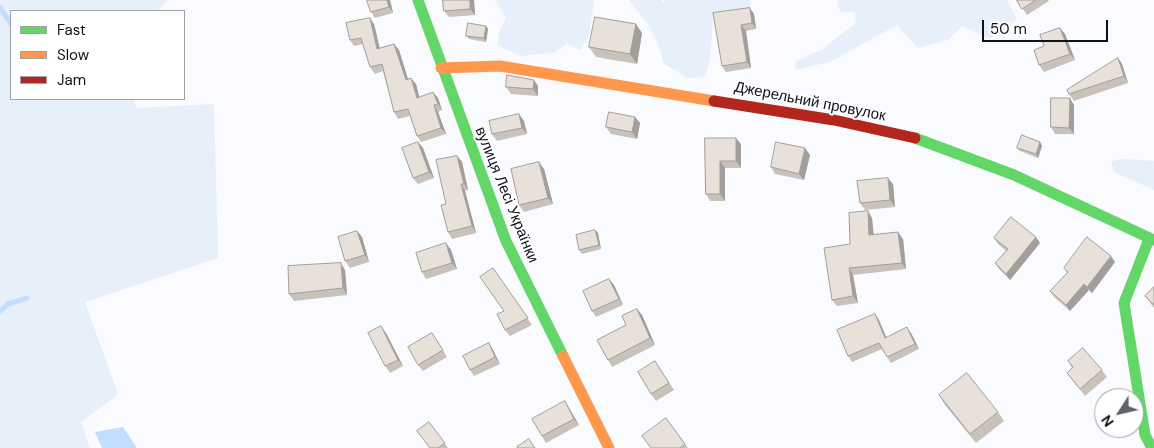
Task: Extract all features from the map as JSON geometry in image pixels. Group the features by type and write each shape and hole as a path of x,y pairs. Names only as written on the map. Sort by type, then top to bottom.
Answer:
{"street":[{"name":"вулиця Лесі Українки","path":"418,0 441,68 506,241 608,448"},
{"name":"Джерельний провулок","path":"441,68 500,66 834,120 922,140 1014,175 1152,240"},
{"path":"1152,240 1124,303 1144,435 1152,448"}],"shaded area":[{"path":"0,0 168,0 158,10 10,10 10,100 134,100 136,108 214,104 218,258 85,302 118,394 81,422 90,448 0,448"},
{"path":"495,0 594,0 589,36 580,50 567,44 553,53 520,56 497,45 500,30 506,18"},
{"path":"629,0 661,0 664,3 665,0 750,0 751,9 713,19 710,59 705,77 688,78 664,64 651,30"},
{"path":"839,0 1007,0 1017,20 990,39 962,26 948,40 918,48 897,25 830,62 795,70 796,61 821,50 856,23 855,12 841,12 837,5"},
{"path":"1126,159 1154,161 1154,190 1114,172 1111,161"}],"water":[{"path":"123,427 137,448 102,448 95,432"}],"building":[{"path":"367,0 387,0 389,7 371,12"},
{"path":"443,0 470,0 470,9 444,11"},
{"path":"1017,0 1036,0 1022,9"},
{"path":"750,8 752,23 741,25 747,62 722,66 713,13"},
{"path":"595,17 636,24 630,54 589,47"},
{"path":"370,18 377,49 394,44 406,80 411,78 417,98 433,92 438,104 434,105 441,128 417,136 408,109 394,112 382,64 370,67 361,38 350,40 346,23"},
{"path":"468,23 486,26 484,38 466,36"},
{"path":"1060,28 1070,54 1039,65 1034,50 1044,46 1040,35"},
{"path":"1118,58 1124,76 1069,94 1067,90"},
{"path":"507,75 534,80 533,89 506,87"},
{"path":"1051,98 1070,98 1069,128 1051,127"},
{"path":"609,112 635,117 632,132 606,127"},
{"path":"519,114 522,128 492,134 489,121"},
{"path":"1022,135 1040,142 1036,154 1017,148"},
{"path":"705,138 736,138 736,161 720,161 720,194 706,194"},
{"path":"418,142 429,172 413,178 402,148"},
{"path":"776,142 805,148 799,174 771,167"},
{"path":"457,156 464,184 461,184 472,226 448,232 441,205 446,204 436,160"},
{"path":"539,162 548,198 519,205 511,169"},
{"path":"888,178 890,200 860,203 857,181"},
{"path":"868,211 869,235 898,232 902,263 849,268 853,296 832,300 824,248 850,244 849,213"},
{"path":"1011,217 1036,237 1006,274 995,263 1008,249 994,238"},
{"path":"595,230 599,245 579,250 576,235"},
{"path":"357,231 365,255 345,261 338,237"},
{"path":"1087,237 1111,256 1087,287 1084,284 1066,305 1050,291 1068,272 1064,268"},
{"path":"446,243 452,263 422,272 416,253"},
{"path":"341,263 343,288 289,294 288,266"},
{"path":"493,268 528,318 505,330 497,314 504,311 480,277"},
{"path":"609,279 619,299 592,311 583,291"},
{"path":"1154,287 1154,305 1145,296"},
{"path":"637,309 650,338 608,360 597,340 626,325 622,316"},
{"path":"875,314 885,338 907,327 915,344 887,357 879,343 848,356 837,330"},
{"path":"381,326 398,360 385,366 368,333"},
{"path":"432,333 443,350 418,365 408,347"},
{"path":"489,343 495,357 470,370 463,356"},
{"path":"1083,348 1102,370 1080,389 1067,373 1073,367 1068,361"},
{"path":"655,361 669,383 651,394 638,372"},
{"path":"967,373 998,412 970,434 939,395"},
{"path":"565,401 574,419 542,436 532,419"},
{"path":"666,418 685,444 680,448 651,448 642,436"},
{"path":"429,422 445,443 438,448 430,448 417,431"},
{"path":"529,439 535,448 517,447"}],"waterway":[{"path":"0,8 10,23"},
{"path":"0,311 8,304 27,298"}],"traffic: fast":[{"path":"418,0 506,241 563,356"},
{"path":"915,138 1014,175 1154,240"},
{"path":"1149,239 1124,303 1145,435 1152,448"}],"traffic: slow":[{"path":"441,68 500,66 714,101"},
{"path":"563,356 609,448"}],"traffic: jam":[{"path":"714,101 834,120 915,138"}]}
